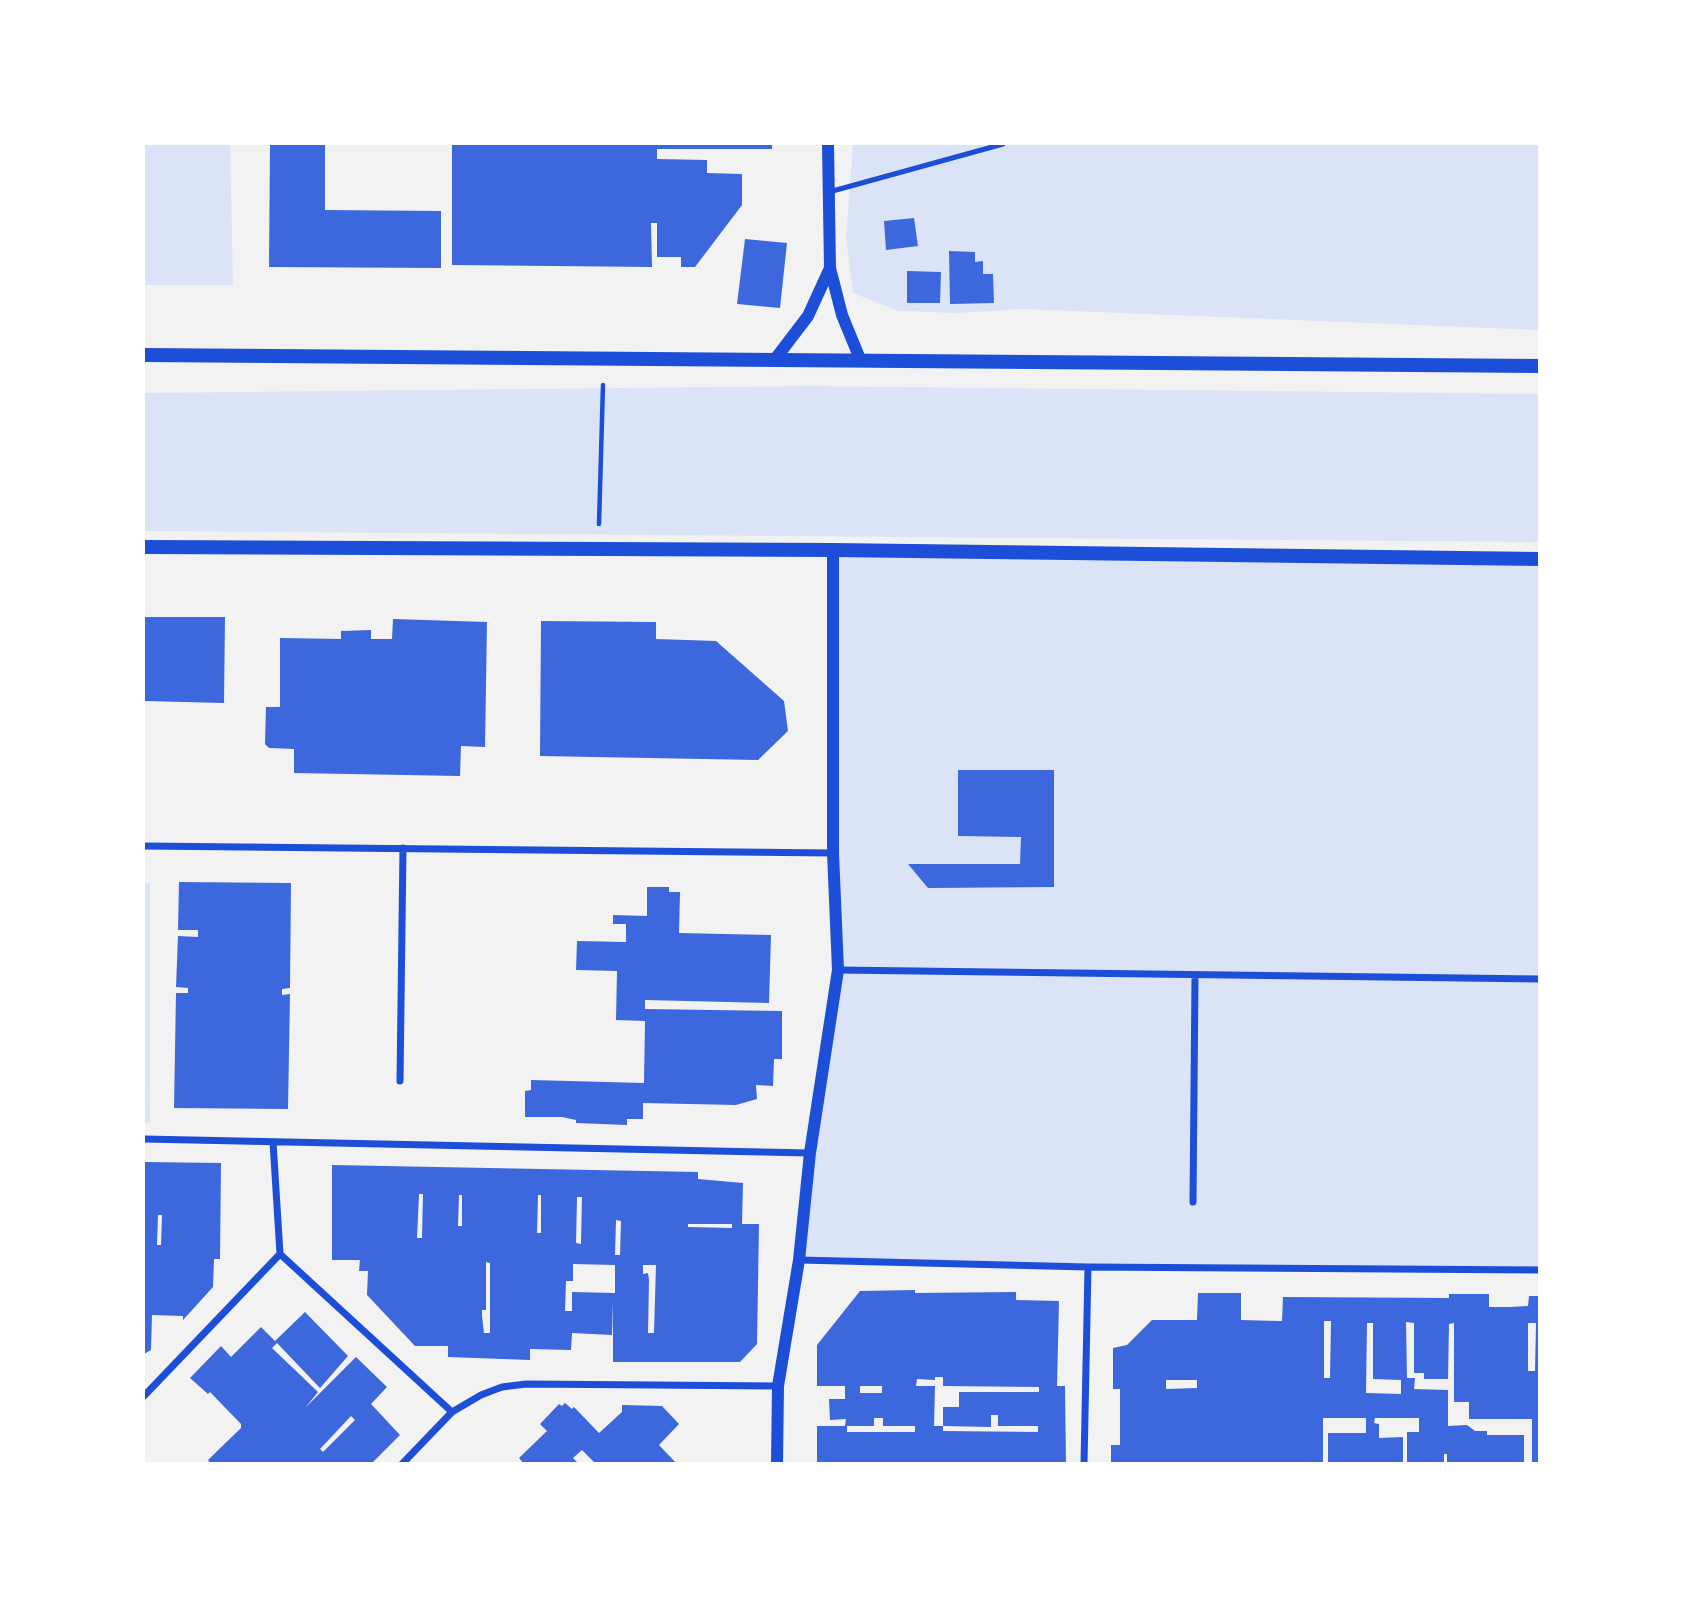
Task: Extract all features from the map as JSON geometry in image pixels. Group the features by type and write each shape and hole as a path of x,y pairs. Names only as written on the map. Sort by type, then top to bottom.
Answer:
{"main road":[{"path":"144,355 1539,366"},
{"path":"144,547 833,550 1539,559"}],"street":[{"path":"828,144 830,268 842,315 860,359"},
{"path":"776,358 807,316 830,268"},
{"path":"777,1464 778,1386 799,1259 810,1153 838,971 833,853 833,550"},
{"path":"144,845 833,853"},
{"path":"400,1081 403,848"},
{"path":"838,971 1539,979"},
{"path":"1193,1202 1195,977"},
{"path":"144,1139 810,1153"},
{"path":"273,1142 280,1254 452,1412"},
{"path":"144,1396 280,1254"},
{"path":"799,1259 1088,1267 1539,1270"},
{"path":"1084,1464 1088,1267"},
{"path":"402,1464 452,1412 481,1395 526,1384 778,1386"}],"lane":[{"path":"829,192 1003,144"}],"path":[{"path":"598,549 604,358"}],"shaded area":[{"path":"144,144 230,144 233,285 144,285"},
{"path":"853,144 1539,144 1539,330 1024,309 957,313 898,311 853,293 846,237"},
{"path":"810,386 1539,394 1539,542 144,531 144,393"},
{"path":"833,550 1539,559 1539,1270 799,1260 838,970"},
{"path":"144,883 150,883 150,1123 144,1123"}],"building":[{"path":"270,144 325,144 325,210 441,211 441,268 269,267"},
{"path":"452,144 772,144 772,149 657,149 657,159 707,160 707,173 742,174 742,205 695,267 681,267 681,257 657,257 657,223 651,223 652,267 452,265"},
{"path":"914,218 918,246 886,250 884,221"},
{"path":"745,239 787,243 780,308 737,304"},
{"path":"949,251 975,252 975,262 983,261 983,274 993,274 994,303 950,304"},
{"path":"907,271 941,272 940,303 907,303"},
{"path":"144,617 225,617 224,703 144,701"},
{"path":"393,619 487,622 485,747 461,746 460,776 294,773 294,749 269,748 265,744 266,707 280,707 280,638 341,639 341,631 371,630 371,639 392,639"},
{"path":"541,621 656,622 656,639 716,641 784,701 788,731 758,760 540,756"},
{"path":"958,770 1054,770 1054,887 928,888 908,864 1020,864 1021,837 958,836"},
{"path":"179,882 291,883 290,988 282,989 282,995 290,994 288,1109 174,1108 176,993 188,993 188,988 176,987 178,936 198,937 198,930 178,930"},
{"path":"647,887 669,887 669,892 680,892 679,933 771,935 769,1003 645,1000 645,1009 782,1011 782,1059 774,1059 773,1086 756,1085 757,1099 736,1105 643,1103 643,1119 627,1119 627,1125 576,1123 576,1120 562,1117 525,1117 525,1091 531,1090 531,1080 644,1083 645,1021 616,1020 617,971 576,970 577,941 626,942 626,924 613,924 613,915 647,916"},
{"path":"144,1162 221,1163 220,1259 214,1259 213,1287 183,1320 183,1316 152,1315 151,1350 144,1354","holes":["158,1215 162,1215 161,1245 157,1245"]},
{"path":"332,1165 698,1172 698,1179 743,1183 742,1224 759,1224 757,1344 740,1362 613,1362 613,1301 612,1335 572,1333 571,1350 530,1349 530,1360 448,1357 448,1346 415,1346 367,1295 368,1271 359,1271 360,1260 332,1260","holes":["419,1194 423,1194 422,1238 417,1238","459,1195 462,1195 462,1226 458,1226","538,1195 541,1195 541,1233 537,1233","577,1197 582,1197 581,1244 576,1243","616,1220 621,1221 620,1255 615,1255","688,1224 732,1224 732,1228 688,1227","486,1262 490,1263 490,1333 484,1333 482,1310 486,1310","573,1264 615,1265 615,1293 572,1292 572,1311 565,1311 566,1281 573,1281","643,1265 656,1265 654,1333 648,1333 648,1273 643,1274"]},
{"path":"860,1291 1016,1292 1016,1300 1059,1301 1057,1386 1065,1386 1066,1464 817,1464 817,1426 845,1426 846,1419 830,1420 829,1399 845,1399 845,1386 817,1386 817,1345","holes":["935,1377 943,1377 943,1386 1039,1387 1039,1392 959,1392 959,1407 943,1407 943,1426 934,1426 935,1386 916,1386 917,1379 935,1380","860,1386 882,1386 882,1393 860,1393","991,1415 998,1415 998,1426 1038,1426 1038,1432 943,1431 943,1426 991,1427","874,1418 883,1418 883,1426 915,1426 915,1432 847,1432 847,1426 874,1426"]},
{"path":"1198,1293 1241,1293 1241,1320 1278,1321 1282,1321 1283,1297 1449,1298 1449,1294 1489,1294 1489,1307 1509,1307 1528,1306 1529,1296 1540,1296 1540,1464 1532,1464 1532,1419 1469,1419 1469,1402 1454,1402 1454,1323 1449,1324 1448,1379 1424,1379 1424,1373 1414,1373 1414,1323 1406,1322 1407,1378 1415,1378 1414,1389 1448,1390 1448,1426 1467,1425 1475,1431 1487,1431 1487,1435 1524,1435 1524,1464 1447,1464 1447,1454 1444,1454 1444,1464 1407,1464 1407,1432 1419,1432 1419,1418 1375,1418 1374,1423 1379,1424 1379,1438 1403,1437 1403,1464 1328,1464 1328,1433 1366,1433 1366,1418 1323,1418 1323,1464 1111,1464 1111,1445 1120,1445 1120,1389 1113,1389 1113,1348 1127,1345 1152,1320 1197,1320","holes":["1324,1321 1331,1321 1330,1378 1324,1378","1367,1323 1373,1323 1373,1379 1401,1380 1401,1394 1366,1393","1528,1323 1536,1323 1535,1371 1528,1371","1166,1380 1197,1380 1197,1388 1166,1389"]},
{"path":"305,1312 348,1356 320,1388 277,1343 272,1348 318,1392 305,1408 356,1357 387,1387 371,1404 400,1435 371,1464 211,1464 208,1460 241,1428 241,1424 210,1392 208,1394 190,1378 221,1346 231,1357 261,1327 275,1341","holes":["351,1416 355,1420 323,1452 320,1449"]},
{"path":"565,1403 572,1409 574,1407 599,1433 622,1412 622,1405 662,1406 679,1424 659,1445 677,1464 596,1464 582,1450 573,1458 579,1464 524,1464 519,1458 547,1431 540,1424 559,1404 562,1406"}]}
